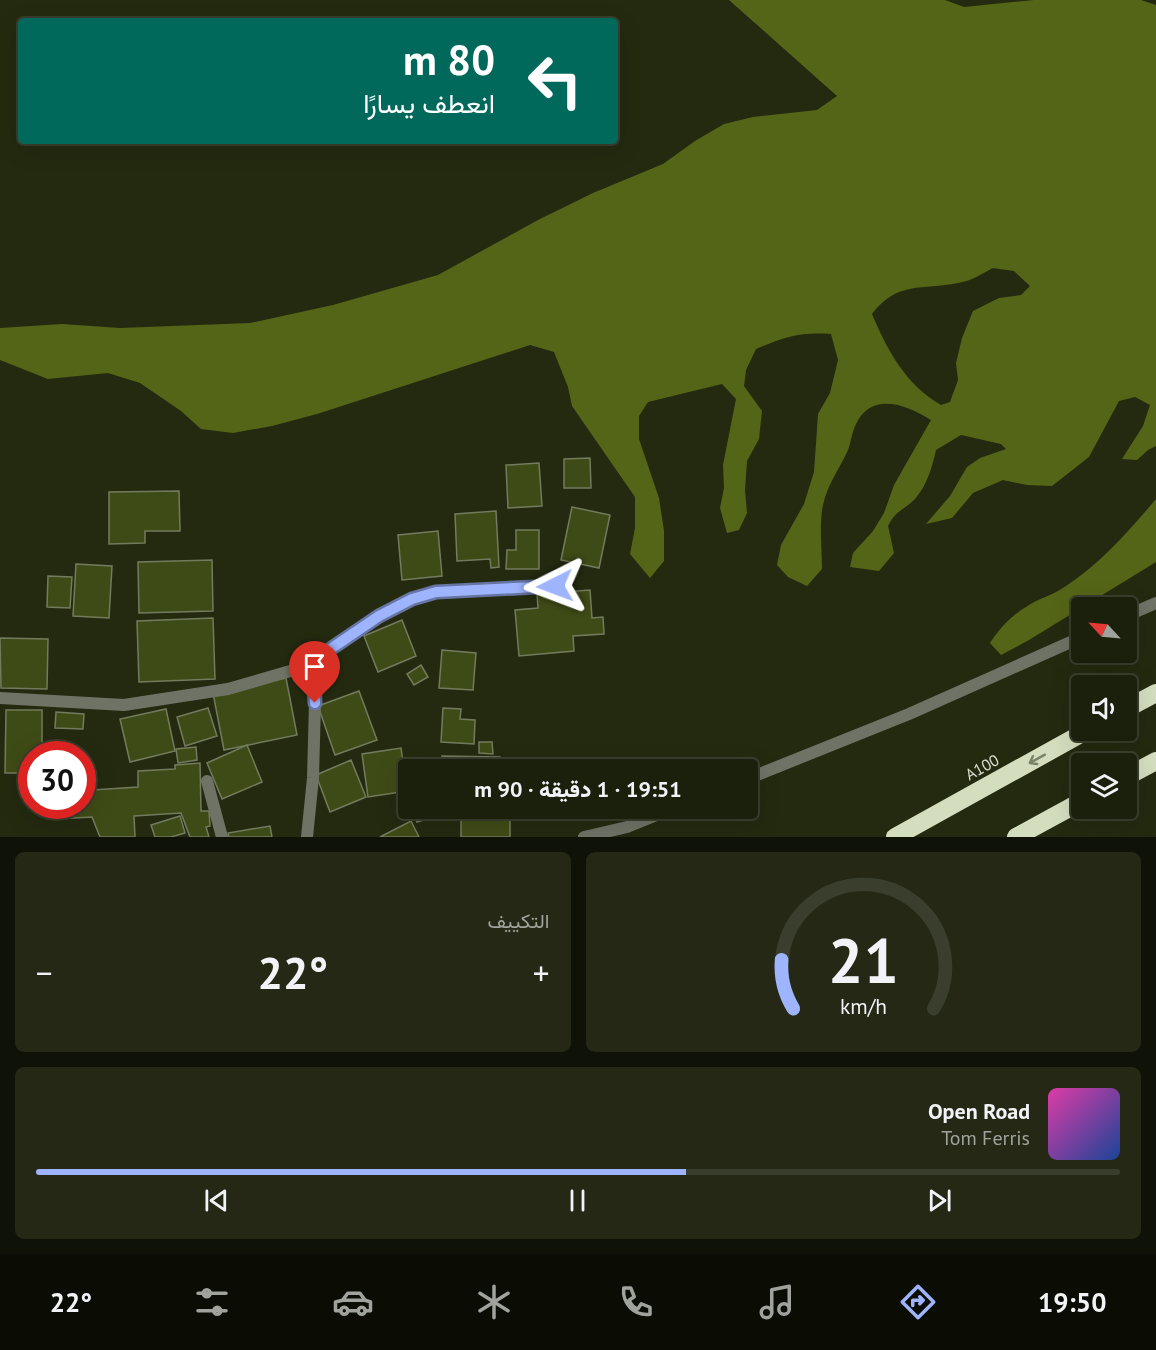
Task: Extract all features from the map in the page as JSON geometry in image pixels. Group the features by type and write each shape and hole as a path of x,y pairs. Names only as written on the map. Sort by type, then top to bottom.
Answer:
{"highway":[{"path":"1137,703 1156,693"},
{"name":"A100","path":"895,837 1071,739"},
{"path":"1137,771 1156,761"},
{"path":"1016,837 1071,807"}],"street":[{"path":"0,698 124,705 228,689 304,667 379,616 412,599 436,592 555,586"},
{"path":"1137,611 1156,603"},
{"path":"758,775 909,714 1071,642"},
{"path":"304,667 314,681 315,703 313,778 307,837"},
{"path":"207,781 222,837"},
{"path":"584,837 627,827 647,819"}],"green space":[{"path":"729,0 945,0 964,7 1034,0 1141,0 1156,5 1156,446 1137,460 1122,459 1143,426 1150,405 1135,397 1119,401 1089,457 1052,486 1027,485 1003,480 973,493 952,518 926,524 950,496 967,467 980,458 1006,449 1001,444 961,435 936,450 923,488 915,499 897,513 891,521 888,526 894,553 879,571 850,567 853,553 873,531 884,513 894,485 931,420 901,406 880,404 871,407 856,424 848,450 825,498 821,520 822,569 807,586 788,577 777,565 781,545 804,504 814,472 818,414 830,393 838,360 831,334 792,336 756,349 746,370 744,386 762,411 759,439 747,461 745,490 747,513 739,530 727,533 720,508 724,488 723,465 736,399 722,384 648,402 639,416 639,439 659,498 664,531 664,561 650,578 630,554 635,528 635,497 572,406 568,387 554,352 530,345 317,414 233,433 201,429 181,411 140,383 108,373 48,379 0,360 0,328 62,324 120,328 250,323 333,305 438,275 538,220 593,193 663,164 724,124 753,117 817,110 837,96","holes":["993,268 1014,271 1030,286 1021,295 999,298 973,311 962,338 956,363 958,380 950,402 941,405 918,387 899,366 872,314 881,303 901,292 963,282"]},
{"path":"1156,499 1156,562 1099,597 1071,597 1071,614 1001,655 990,643 1006,623 1021,611 1076,579 1124,536"}],"building":[{"path":"590,458 591,488 564,488 564,459"},
{"path":"539,463 542,506 508,508 506,465"},
{"path":"179,491 180,531 145,531 145,543 109,544 109,492"},
{"path":"572,507 610,515 599,568 561,560"},
{"path":"496,511 499,567 491,568 490,559 457,561 455,514"},
{"path":"516,530 539,530 539,569 506,569 507,550 516,550"},
{"path":"438,531 442,576 402,580 398,535"},
{"path":"212,560 213,611 139,613 138,562"},
{"path":"76,564 112,566 109,618 73,616"},
{"path":"48,576 72,577 70,608 47,607"},
{"path":"590,590 592,618 603,617 604,634 573,636 574,651 519,656 515,610 538,608 537,594"},
{"path":"213,618 215,679 139,682 137,621"},
{"path":"402,620 416,656 378,672 364,636"},
{"path":"0,638 48,639 47,689 1,688"},
{"path":"442,650 476,653 473,690 439,688"},
{"path":"421,665 428,677 414,685 407,674"},
{"path":"286,678 297,735 224,750 213,693"},
{"path":"359,691 377,740 335,755 318,706"},
{"path":"208,708 217,736 185,746 177,717"},
{"path":"443,708 461,709 460,719 475,720 474,744 441,742"},
{"path":"166,709 175,751 130,762 120,719"},
{"path":"6,710 42,710 42,741 18,741 18,773 5,773"},
{"path":"56,712 84,714 83,729 55,728"},
{"path":"479,742 492,742 493,754 479,753"},
{"path":"247,745 262,782 222,799 207,763"},
{"path":"196,747 197,760 178,763 176,749"},
{"path":"401,748 403,759 398,759 398,792 368,797 362,754"},
{"path":"442,756 500,757 500,759 442,759"},
{"path":"351,760 366,797 330,812 316,775"},
{"path":"200,763 201,811 209,811 210,826 206,827 209,837 190,837 181,813 134,816 135,837 100,837 93,819 96,819 96,790 138,787 138,771 175,769 175,765"},
{"path":"180,816 185,833 171,837 155,837 151,825"},
{"path":"461,819 510,819 510,837 461,837"},
{"path":"411,821 419,837 380,837"},
{"path":"270,826 272,837 229,837 228,833"}],"route":[{"path":"315,703 314,681 304,667 379,616 412,599 436,592 555,586"}]}
